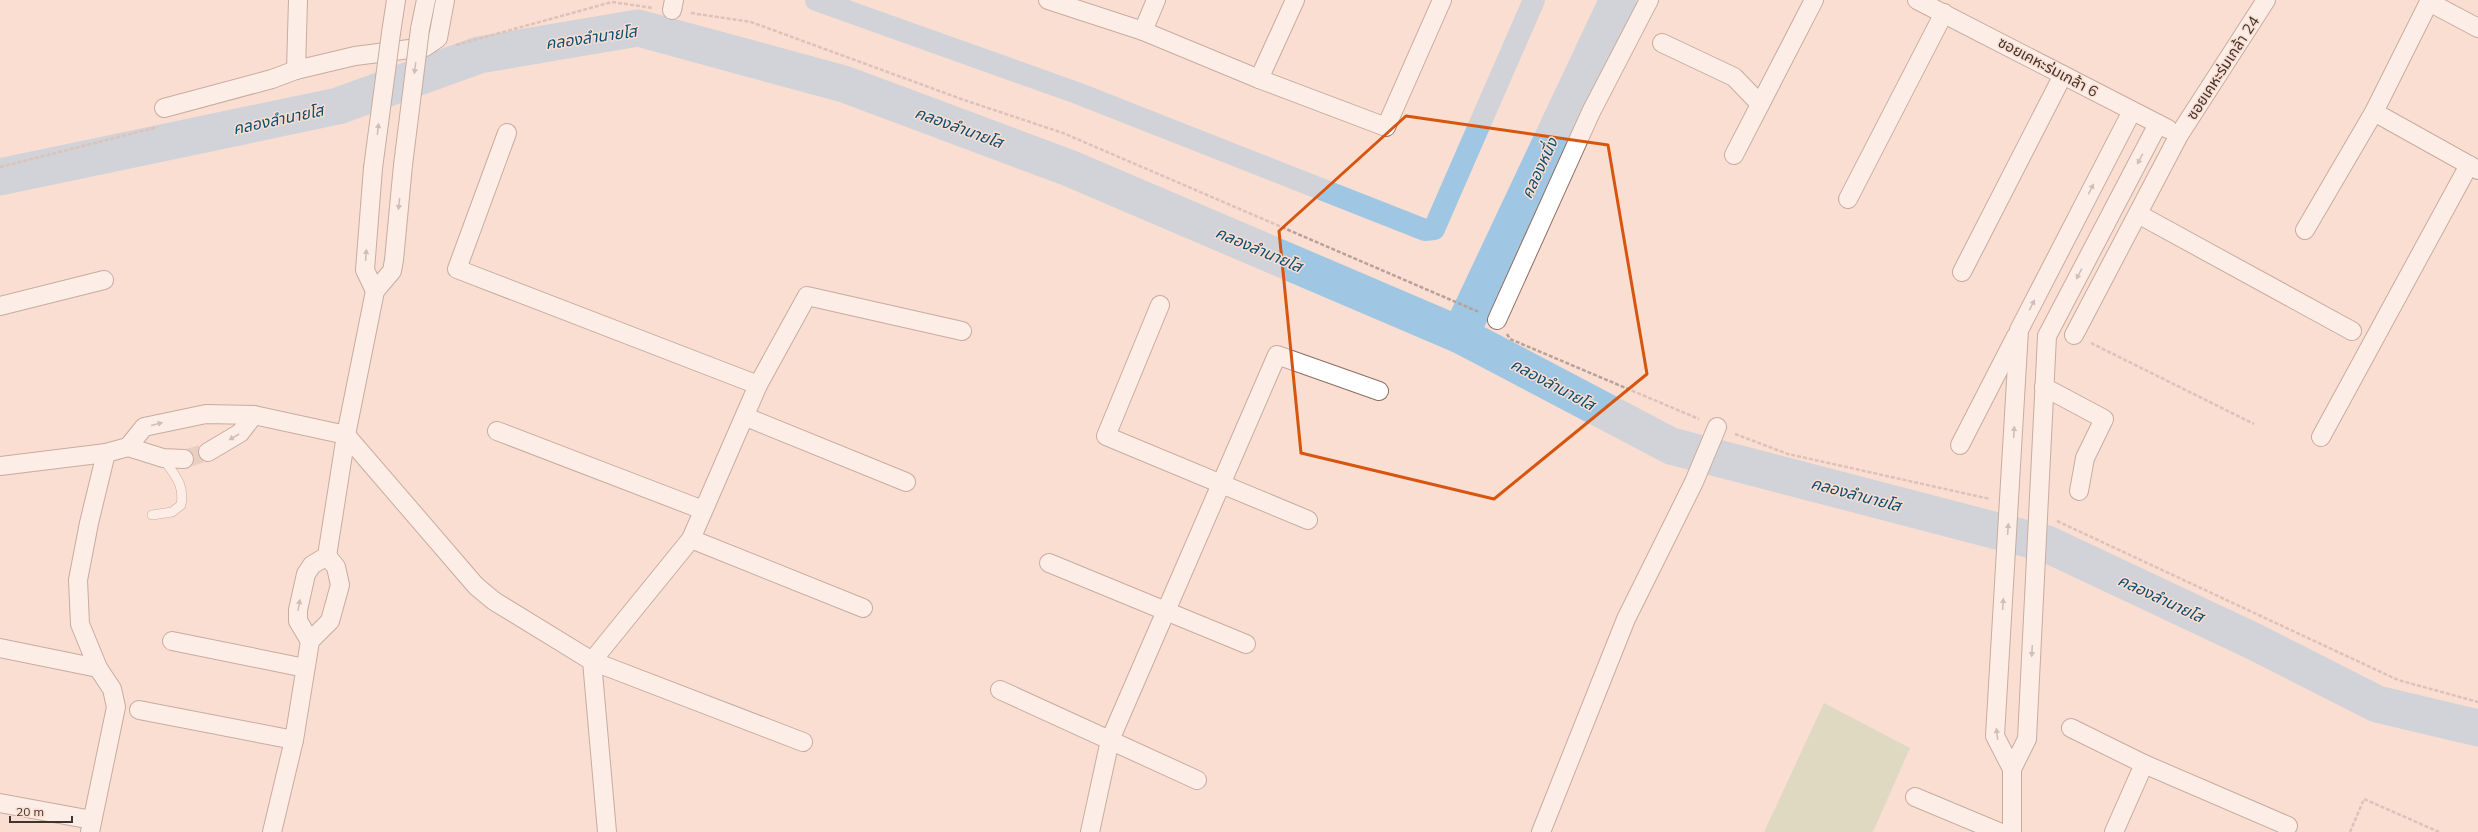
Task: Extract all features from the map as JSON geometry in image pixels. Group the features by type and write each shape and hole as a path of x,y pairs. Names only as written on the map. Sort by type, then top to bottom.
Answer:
{"street":[{"path":"296,70 298,0"},
{"path":"375,291 365,270 373,168 396,0"},
{"path":"272,832 294,740 310,641 330,621 340,585 336,567 327,556 346,435 375,291 392,272 403,166 420,29 426,0"},
{"path":"164,108 272,79 296,70 355,56 425,47 438,38 445,0"},
{"path":"1048,0 1143,31 1259,79 1386,127 1442,0"},
{"path":"1143,31 1156,0"},
{"path":"1259,79 1295,0"},
{"path":"1498,320 1591,112 1649,0"},
{"path":"1734,155 1814,0"},
{"name":"ซอยเคหะร่มเกล้า 6","path":"1917,0 2179,135"},
{"name":"ซอยเคหะร่มเกล้า 24","path":"2074,334 2179,135 2262,1"},
{"path":"2306,230 2374,112 2430,1 2478,28"},
{"path":"1848,199 1944,13"},
{"path":"1662,43 1734,77 1760,104"},
{"path":"1962,272 2063,75"},
{"path":"1960,445 2132,111"},
{"path":"2321,437 2473,168 2374,112"},
{"path":"2012,769 2027,740 2047,336 2158,124"},
{"path":"507,133 457,269 758,385"},
{"path":"2138,214 2352,331"},
{"path":"0,306 104,280"},
{"path":"611,831 592,661 691,539 746,417 758,385 807,296 962,331"},
{"path":"1160,305 1106,436 1220,485 1308,520"},
{"path":"2012,832 2012,769 1995,736 2012,471 2019,330"},
{"path":"1090,832 1110,740 1277,355 1379,391"},
{"path":"2018,362 2046,362"},
{"path":"2044,387 2104,419 2085,458 2079,491"},
{"path":"128,447 144,427 206,414 254,416 346,435 476,586 494,601 592,661 803,742"},
{"path":"208,452 240,433 254,416"},
{"path":"746,417 906,482"},
{"path":"1541,832 1626,620 1694,482 1716,427"},
{"path":"497,431 703,510"},
{"path":"0,466 106,453 128,447 163,458 184,459"},
{"path":"0,803 91,826 116,707 112,689 98,668 80,624 78,580 89,523 106,453"},
{"path":"691,539 863,608"},
{"path":"310,641 298,621 298,610 306,574 312,565 327,556"},
{"path":"1049,563 1246,644"},
{"path":"172,641 305,668"},
{"path":"0,648 98,668"},
{"path":"1000,690 1197,780"},
{"path":"138,710 294,740"},
{"path":"2071,728 2144,764 2288,826"},
{"path":"2114,832 2144,764"},
{"path":"1915,798 1999,832"}],"lane":[{"path":"152,515 172,512 180,505 183,495 182,486 163,458"}],"path":[{"path":"451,46 612,2 673,5 751,22 964,100 1063,133 1498,320 1510,339 1716,427 1788,454 1995,500"},
{"path":"0,167 159,126"},
{"path":"2074,334 2254,424"},
{"path":"2055,520 2398,680 2478,702"},
{"path":"2350,832 2364,799 2439,832"}],"highlighted area":[{"path":"1406,116 1608,145 1647,374 1494,499 1301,453 1279,231"}],"green space":[{"path":"1824,703 1910,748 1873,832 1764,832"}],"waterway":[{"path":"816,0 1077,93 1425,230 1434,229 1534,0"},
{"name":"คลองหนึ่ง","path":"1460,335 1618,0"},
{"name":"คลองลำนายโส","path":"0,177 338,106 479,55 638,28 844,84 1069,168 1460,335 1671,446 2047,544 2255,642 2377,704 2478,728"}],"tunnel":[{"path":"184,459 208,452"}]}
